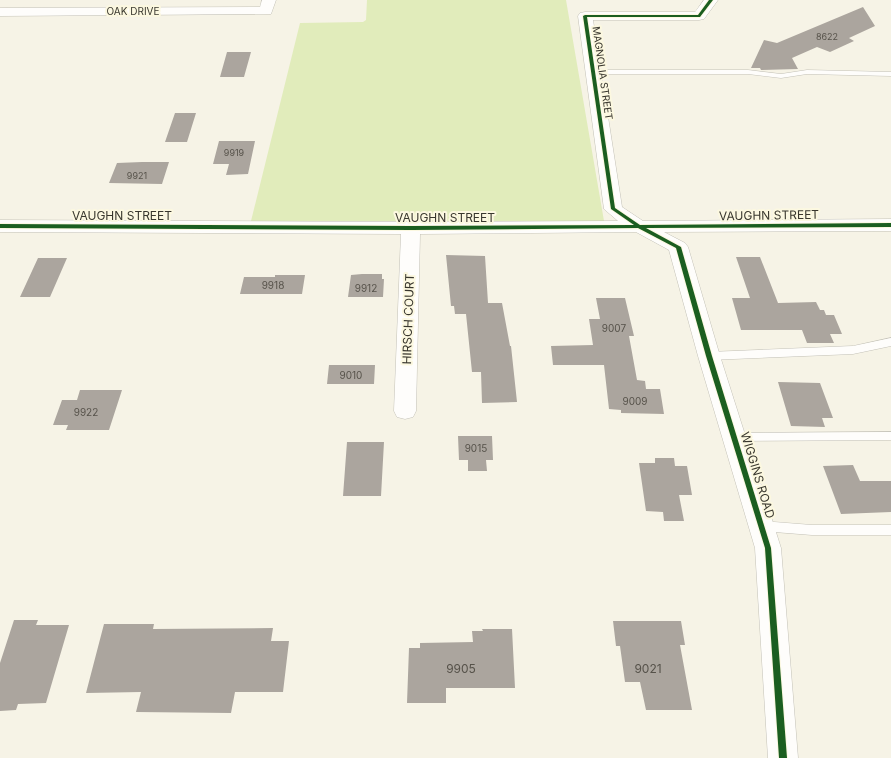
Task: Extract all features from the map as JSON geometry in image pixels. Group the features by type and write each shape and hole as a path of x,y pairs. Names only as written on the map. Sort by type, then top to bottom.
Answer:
{"street":[{"name":"MAGNOLIA STREET","path":"640,227 613,209 584,16 699,16 711,0"},
{"name":"OAK DRIVE","path":"0,12 22,6 267,6"},
{"name":"VAUGHN STREET","path":"0,226 411,228 891,225"},
{"name":"WIGGINS ROAD","path":"640,227 678,247 709,356 768,548 783,758"},
{"name":"HIRSCH COURT","path":"405,411 411,228"}],"lane":[{"path":"593,72 748,72 781,76 807,72 891,74"},
{"path":"709,356 853,350 891,342"},
{"path":"735,438 891,436"},
{"path":"761,526 812,530 891,530"}],"green space":[{"path":"367,0 566,0 604,221 251,221 300,23 363,22 366,20"}],"building":[{"path":"863,7 875,26 849,38 854,41 830,52 817,47 792,58 798,69 761,70 760,68 751,68 764,40 777,43"},
{"path":"227,52 251,52 244,77 220,77"},
{"path":"175,113 196,113 187,142 165,142"},
{"path":"219,141 255,141 248,174 226,175 229,164 213,164"},
{"path":"169,162 162,184 109,183 117,163"},
{"path":"446,255 485,256 488,303 502,303 511,346 517,402 482,403 481,372 472,372 466,314 455,314 454,306 451,306"},
{"path":"736,257 760,257 778,303 816,302 820,310 824,310 826,315 834,315 842,334 830,334 834,343 807,343 802,330 741,330 732,298 750,298"},
{"path":"38,258 67,258 50,297 20,297"},
{"path":"382,274 382,279 384,279 383,297 348,297 351,275"},
{"path":"275,275 305,275 302,294 240,294 244,277 275,277"},
{"path":"596,298 625,298 634,336 629,336 637,380 645,381 646,389 660,389 664,414 621,413 621,410 609,409 604,365 553,365 551,346 593,345 589,319 600,319"},
{"path":"329,365 375,365 374,384 327,384"},
{"path":"778,382 820,383 833,418 822,418 825,427 791,426"},
{"path":"80,390 122,390 109,430 66,430 68,425 53,425 62,400 77,400"},
{"path":"458,436 492,436 493,460 486,460 487,471 468,471 468,460 459,460"},
{"path":"347,442 384,442 381,496 343,496"},
{"path":"655,458 674,458 675,466 687,466 692,495 679,495 684,521 664,521 663,512 646,511 639,463 655,463"},
{"path":"853,465 860,481 891,481 891,512 841,514 823,466"},
{"path":"14,620 38,620 36,625 69,625 46,703 18,704 16,710 0,711 0,663"},
{"path":"613,621 681,621 685,645 680,645 692,710 646,710 640,682 625,682 620,646 616,646"},
{"path":"104,624 154,624 153,629 273,628 271,641 289,641 283,692 235,692 231,713 136,712 141,692 86,693"},
{"path":"482,629 512,629 515,688 446,688 446,703 407,703 409,648 420,648 420,643 473,642 472,631 483,631"}],"cycle path":[{"path":"711,0 699,16 585,16 613,209 640,227 678,247 709,356 768,548 783,758"},
{"path":"0,226 411,228 891,225"}]}
